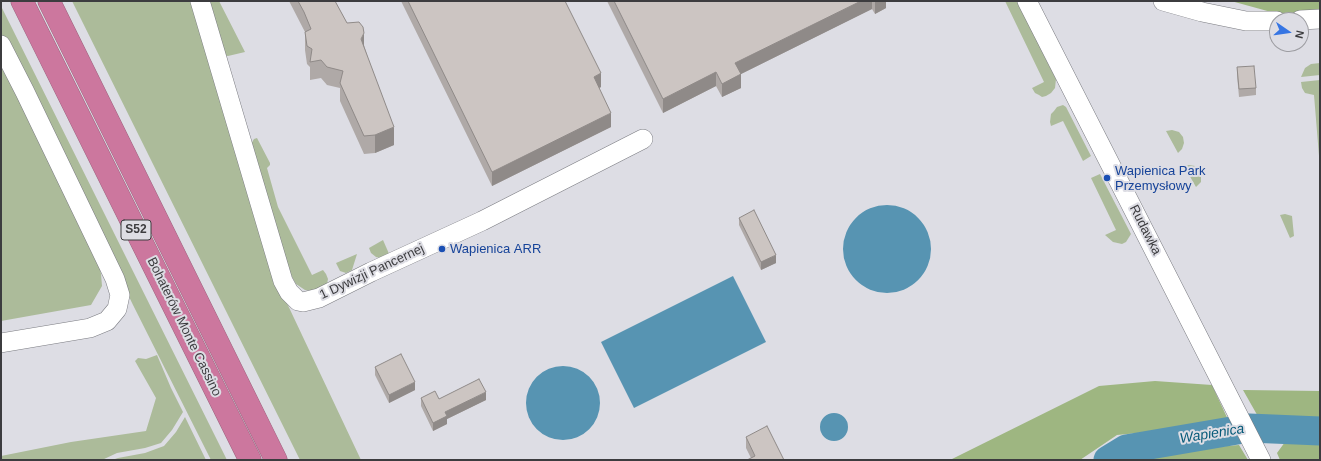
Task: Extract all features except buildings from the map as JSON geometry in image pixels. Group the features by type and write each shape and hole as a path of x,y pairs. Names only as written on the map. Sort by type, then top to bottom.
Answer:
{"highway":[{"name":"Bohaterów Monte Cassino","path":"22,1 250,460"},
{"name":"Bohaterów Monte Cassino","path":"49,1 276,460"}],"street":[{"name":"1 Dywizji Pancernej","path":"200,1 284,281 289,292 298,301 303,302 319,298 482,220 643,139"},
{"name":"Rudawka","path":"1027,1 1261,460"},
{"path":"1164,1 1202,12 1246,21 1269,21"},
{"path":"1309,20 1320,19"},
{"path":"1,46 25,92 115,279 120,294 117,310 108,321 90,328 1,343"}],"green space":[{"path":"72,1 192,1 285,299 361,460 300,460"},
{"path":"208,1 219,1 245,52 228,56 224,55"},
{"path":"1005,1 1017,1 1056,79 1055,88 1046,96 1042,97 1035,93 1032,88 1044,82"},
{"path":"1231,1 1320,1 1320,14 1309,14 1309,12 1271,12"},
{"path":"1,6 227,460 211,460 133,305 30,90 1,37"},
{"path":"1,54 98,260 102,286 91,305 1,321"},
{"path":"1320,63 1320,75 1301,77 1305,68 1311,64"},
{"path":"1320,80 1320,168 1314,95 1305,93 1301,82"},
{"path":"1063,105 1066,107 1091,156 1083,161 1063,121 1051,126 1051,114 1057,107"},
{"path":"1172,130 1179,132 1183,137 1184,143 1182,149 1178,153 1166,131"},
{"path":"257,138 270,163 267,168 278,207 312,275 323,270 326,274 328,279 324,288 311,291 305,290 296,284 290,273 251,144 254,139"},
{"path":"1184,166 1195,166 1199,170 1201,176 1201,182 1196,187"},
{"path":"1100,174 1131,234 1126,242 1122,244 1113,242 1105,235 1116,230 1091,178"},
{"path":"1285,214 1292,216 1294,236 1290,238 1280,215"},
{"path":"383,240 390,256 380,258 376,257 371,253 369,248"},
{"path":"357,254 352,270 346,273 340,271 336,263"},
{"path":"157,355 183,412 172,430 161,443 145,448 117,453 102,460 1,460 1,456 71,442 146,431 156,398 135,361 138,358 146,359"},
{"path":"1155,381 1212,385 1230,424 1117,435 1080,460 950,460 1099,386"},
{"path":"1243,390 1320,391 1320,424 1260,420"},
{"path":"185,417 206,460 112,460 145,453 164,446 176,432"},
{"path":"1285,442 1320,444 1320,460 1280,460 1277,453"},
{"path":"1239,445 1248,460 1135,460 1166,451"}],"water":[{"path":"887,205 904,209 918,218 927,232 931,249 927,266 918,280 904,289 887,293 870,289 856,280 847,266 843,249 847,232 856,218 870,209"},
{"path":"733,276 766,342 634,408 601,342"},
{"path":"563,366 577,369 589,377 597,389 600,403 597,417 589,429 577,437 563,440 549,437 537,429 529,417 526,403 529,389 537,377 549,369"},
{"path":"834,413 840,414 844,417 847,421 847,433 844,437 840,440 834,441 828,440 824,437 821,433 820,427 821,421 824,417 828,414"}],"waterway":[{"name":"Wapienica","path":"1108,460 1126,449 1249,428 1320,431"}],"place":[{"name":"Wapienica Park Przemysłowy","path":"1107,178"},
{"name":"Wapienica ARR","path":"442,249"}]}
